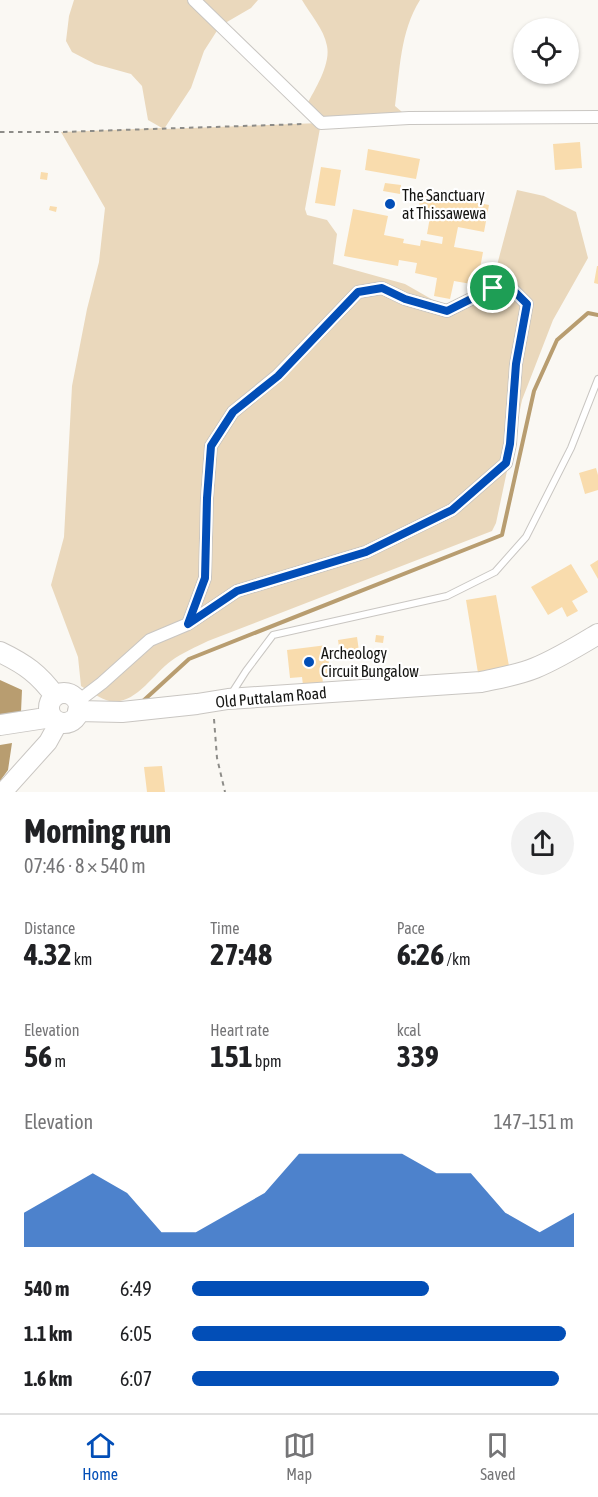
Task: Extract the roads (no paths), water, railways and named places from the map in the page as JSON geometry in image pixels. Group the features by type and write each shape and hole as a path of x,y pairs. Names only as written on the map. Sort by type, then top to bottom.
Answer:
{"main road":[{"name":"Old Puttalam Road","path":"78,706 122,712 220,700 481,682 537,667 598,634"},
{"path":"0,652 22,663 36,674 55,696"},
{"path":"0,725 55,720 69,722 76,716 78,706 70,695 60,694 52,699 49,708 55,720 48,742 3,792"}],"street":[{"path":"194,0 321,123 409,118 598,117"},
{"path":"78,706 150,640 188,624 237,591 366,552 452,510 506,463 510,444 516,364 527,304 513,290 493,288 447,311 405,299 382,288 358,292 278,376 233,412 211,446 205,578 188,624"}],"lane":[{"path":"220,700 246,671 273,635 447,596 495,572 526,537 571,448 598,379"}],"waterway":[{"path":"143,701 189,659 502,535 534,391 557,340 588,313 598,315"}],"place":[{"name":"The Sanctuary at Thissawewa","path":"390,204"},
{"name":"Archeology Circuit Bungalow","path":"309,662"}]}
